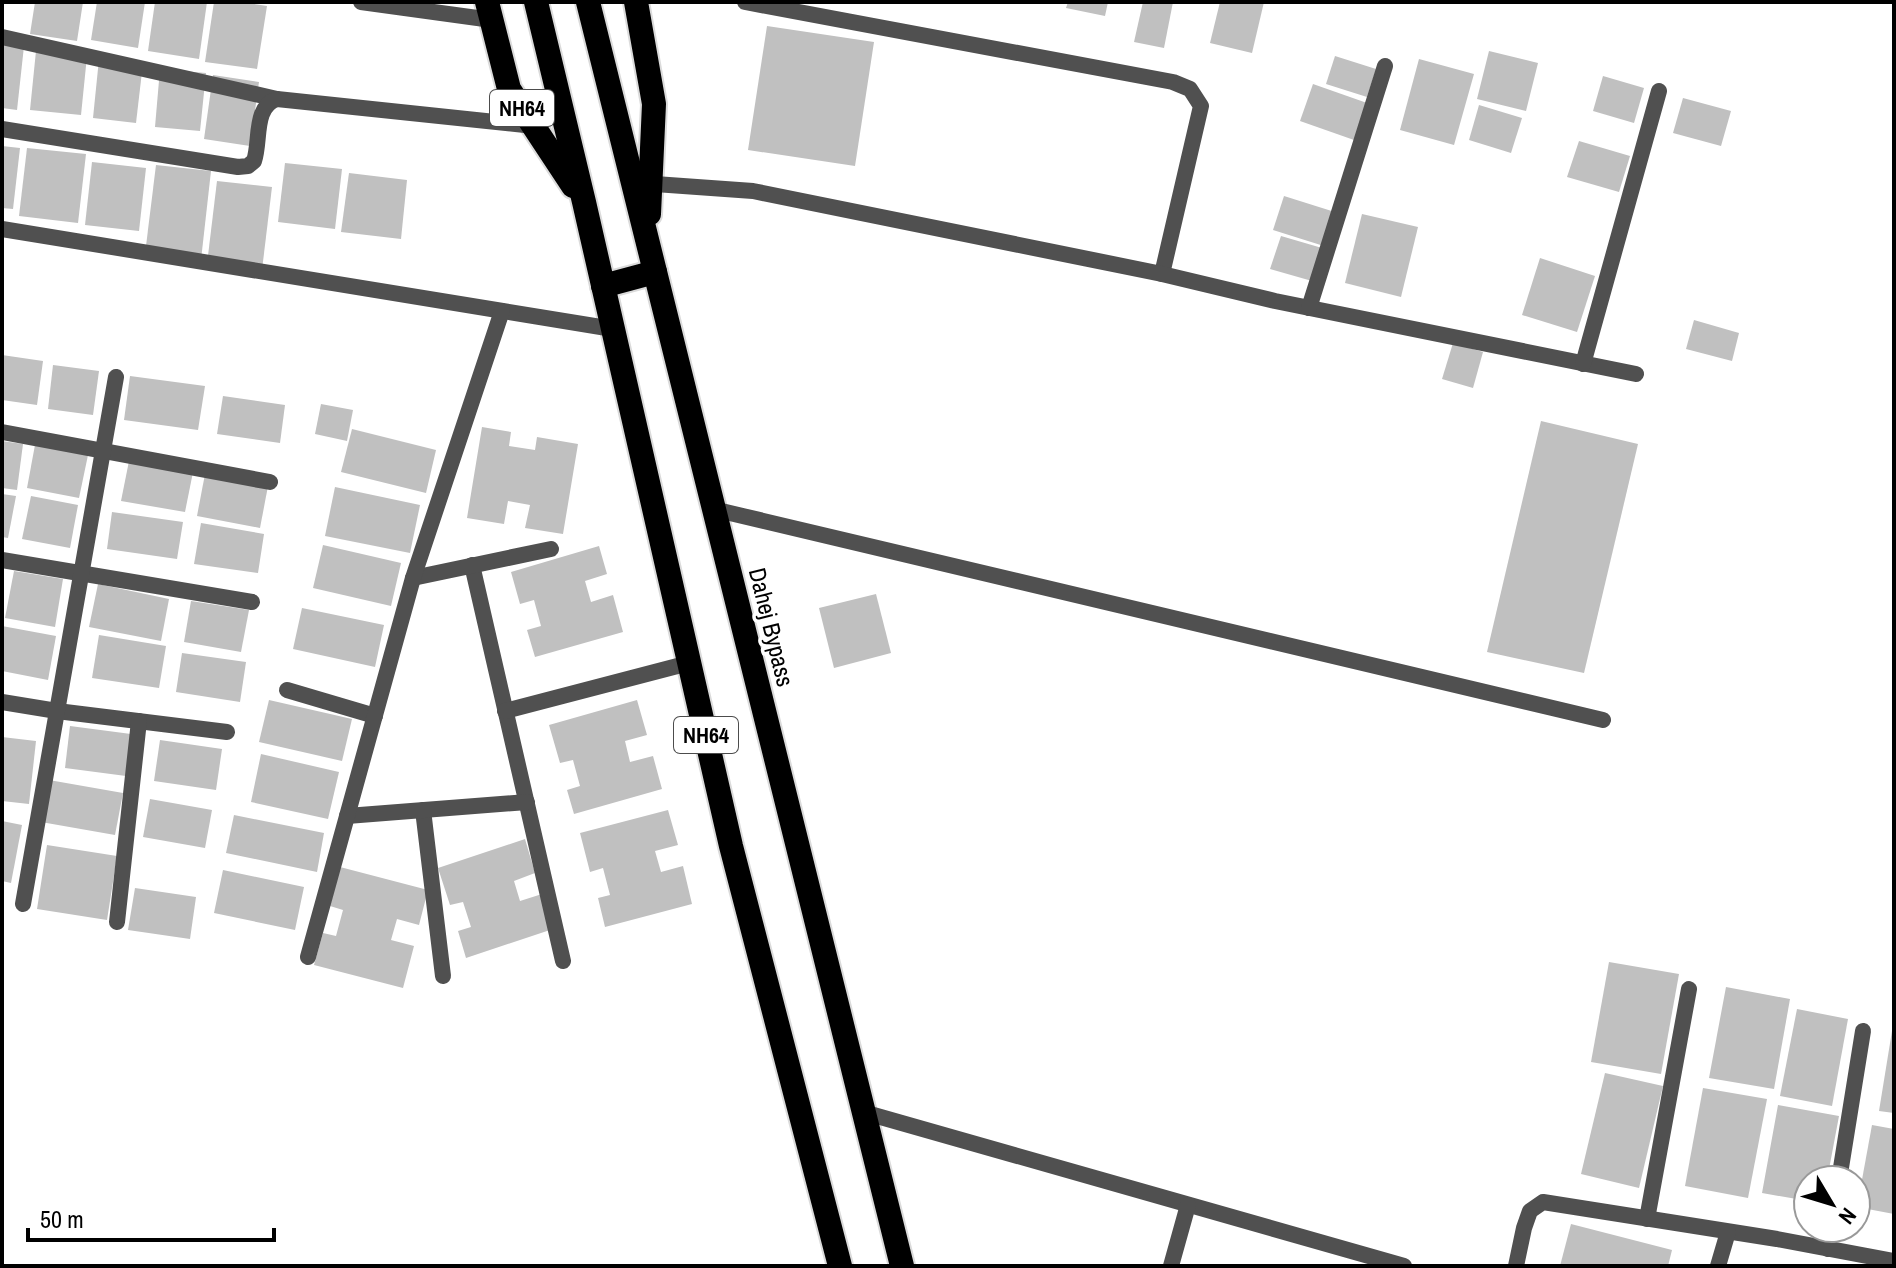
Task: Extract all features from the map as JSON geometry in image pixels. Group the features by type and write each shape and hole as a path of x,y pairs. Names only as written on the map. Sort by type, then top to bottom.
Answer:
{"highway":[{"path":"536,2 584,202"},
{"path":"588,2 641,183"},
{"name":"NH64","path":"636,2 654,104 641,183"},
{"name":"NH64","path":"489,11 509,89 584,202 731,846 840,1266"},
{"name":"Dahej Bypass","path":"641,183 647,245 902,1266"},
{"path":"603,286 655,272"}],"street":[{"path":"361,2 489,11"},
{"path":"745,2 1173,82 1190,89 1201,106 1162,274"},
{"path":"2,37 277,99 534,126"},
{"path":"1309,308 1385,66"},
{"path":"1583,364 1659,91"},
{"path":"2,129 238,167 248,166 254,161 263,109 268,102 277,99"},
{"path":"641,183 753,191 1636,374"},
{"path":"2,229 613,329"},
{"path":"308,957 413,578 502,311"},
{"path":"23,904 116,377"},
{"path":"2,432 270,482"},
{"path":"713,509 1603,720"},
{"path":"413,578 551,549"},
{"path":"2,560 252,602"},
{"path":"472,565 563,961"},
{"path":"505,711 689,663"},
{"path":"287,690 375,716"},
{"path":"2,702 227,732"},
{"path":"117,922 139,721"},
{"path":"347,816 527,802"},
{"path":"423,810 443,976"},
{"path":"1647,1219 1689,989"},
{"path":"1842,1164 1863,1031"},
{"path":"863,1112 1404,1266"},
{"path":"1516,1266 1530,1211 1543,1202 1894,1261"},
{"path":"1171,1266 1188,1205"},
{"path":"1718,1266 1728,1232"},
{"path":"1828,1249 1829,1244"}],"building":[{"path":"35,2 83,2 77,41 30,34"},
{"path":"97,2 145,2 138,48 91,40"},
{"path":"155,2 207,2 199,59 148,51"},
{"path":"214,2 267,6 257,69 205,62"},
{"path":"1068,2 1108,2 1105,16 1066,8"},
{"path":"1143,2 1173,2 1164,48 1134,42"},
{"path":"1220,2 1264,2 1252,53 1210,43"},
{"path":"767,26 874,42 855,166 748,150"},
{"path":"2,44 24,46 17,110 2,108"},
{"path":"36,51 87,56 81,115 30,110"},
{"path":"1489,51 1538,63 1526,111 1477,99"},
{"path":"1335,56 1376,69 1367,97 1326,84"},
{"path":"99,59 143,63 136,123 93,118"},
{"path":"1419,59 1474,74 1454,145 1400,130"},
{"path":"160,69 206,73 200,131 155,127"},
{"path":"213,75 259,82 250,146 204,139"},
{"path":"1603,76 1644,88 1634,123 1593,111"},
{"path":"1313,84 1367,103 1354,140 1300,121"},
{"path":"1683,98 1731,111 1721,146 1673,133"},
{"path":"1479,105 1522,118 1511,153 1469,140"},
{"path":"1579,141 1630,156 1619,192 1567,177"},
{"path":"2,146 20,148 13,209 2,208"},
{"path":"27,148 86,154 78,223 19,216"},
{"path":"92,162 146,168 139,231 85,225"},
{"path":"285,163 342,169 335,229 278,222"},
{"path":"156,165 211,171 201,260 145,254"},
{"path":"349,173 407,180 401,239 341,232"},
{"path":"217,181 272,187 262,270 207,264"},
{"path":"1284,196 1338,213 1327,247 1273,230"},
{"path":"1362,214 1418,227 1401,297 1345,283"},
{"path":"1281,236 1322,248 1312,281 1270,269"},
{"path":"1540,258 1595,276 1577,332 1522,315"},
{"path":"1694,320 1739,333 1732,361 1686,349"},
{"path":"1453,343 1483,352 1473,388 1442,379"},
{"path":"2,355 43,361 37,405 2,400"},
{"path":"53,365 99,371 93,415 48,409"},
{"path":"130,376 205,386 198,430 124,420"},
{"path":"223,396 285,405 280,443 217,434"},
{"path":"321,404 353,410 347,441 315,434"},
{"path":"1541,421 1638,444 1584,673 1487,652"},
{"path":"482,427 511,432 509,446 535,450 537,437 578,444 563,534 525,528 530,505 508,501 504,524 467,518"},
{"path":"352,429 436,450 426,493 341,472"},
{"path":"2,441 23,444 17,490 2,488"},
{"path":"35,445 88,455 79,498 27,488"},
{"path":"129,461 193,472 185,512 121,501"},
{"path":"205,474 268,486 260,528 197,516"},
{"path":"335,487 420,505 410,553 325,536"},
{"path":"2,494 16,496 8,538 2,537"},
{"path":"31,496 78,505 70,548 22,539"},
{"path":"112,512 183,522 177,559 107,549"},
{"path":"201,523 264,534 258,573 194,564"},
{"path":"323,545 401,563 391,606 313,588"},
{"path":"599,546 607,574 585,581 591,602 613,595 623,632 535,657 527,630 541,626 534,600 520,604 511,572"},
{"path":"14,571 63,579 55,627 5,618"},
{"path":"98,584 169,599 161,641 89,627"},
{"path":"876,594 891,653 834,668 819,608"},
{"path":"191,601 249,610 241,652 184,642"},
{"path":"302,608 384,625 375,667 293,649"},
{"path":"2,626 56,636 48,680 2,671"},
{"path":"99,635 166,646 159,688 92,678"},
{"path":"182,653 246,662 240,702 176,692"},
{"path":"269,700 352,719 342,761 259,742"},
{"path":"637,700 647,735 625,741 630,762 653,756 662,789 574,814 567,790 580,786 573,760 560,763 549,725"},
{"path":"70,726 131,734 126,776 65,768"},
{"path":"2,737 36,741 29,804 2,801"},
{"path":"160,740 222,749 216,790 154,781"},
{"path":"261,754 339,772 328,819 251,802"},
{"path":"49,780 123,793 115,835 41,822"},
{"path":"150,799 212,810 205,848 143,837"},
{"path":"668,810 678,845 655,851 661,872 683,866 692,904 605,927 598,898 610,895 603,868 590,872 580,833"},
{"path":"234,815 324,833 317,872 226,853"},
{"path":"2,821 22,825 11,883 2,881"},
{"path":"525,839 535,873 514,881 520,901 542,894 553,929 466,958 458,931 471,927 463,902 450,905 438,868"},
{"path":"47,845 117,856 107,920 37,909"},
{"path":"340,867 428,890 419,925 397,919 391,940 414,946 403,988 314,965 323,933 336,936 343,910 330,906"},
{"path":"223,870 304,887 295,930 214,913"},
{"path":"135,888 196,897 190,939 128,930"},
{"path":"1609,962 1679,974 1661,1074 1591,1062"},
{"path":"1726,987 1790,999 1774,1089 1709,1078"},
{"path":"1797,1009 1848,1019 1832,1106 1780,1096"},
{"path":"1894,1031 1894,1113 1879,1111"},
{"path":"1605,1073 1663,1086 1639,1188 1581,1174"},
{"path":"1703,1088 1767,1099 1748,1198 1685,1186"},
{"path":"1778,1105 1839,1116 1830,1164 1792,1164 1792,1198 1762,1193"},
{"path":"1872,1125 1894,1129 1894,1214 1872,1210 1872,1164 1865,1164"},
{"path":"1571,1224 1672,1250 1668,1266 1560,1266"}]}
